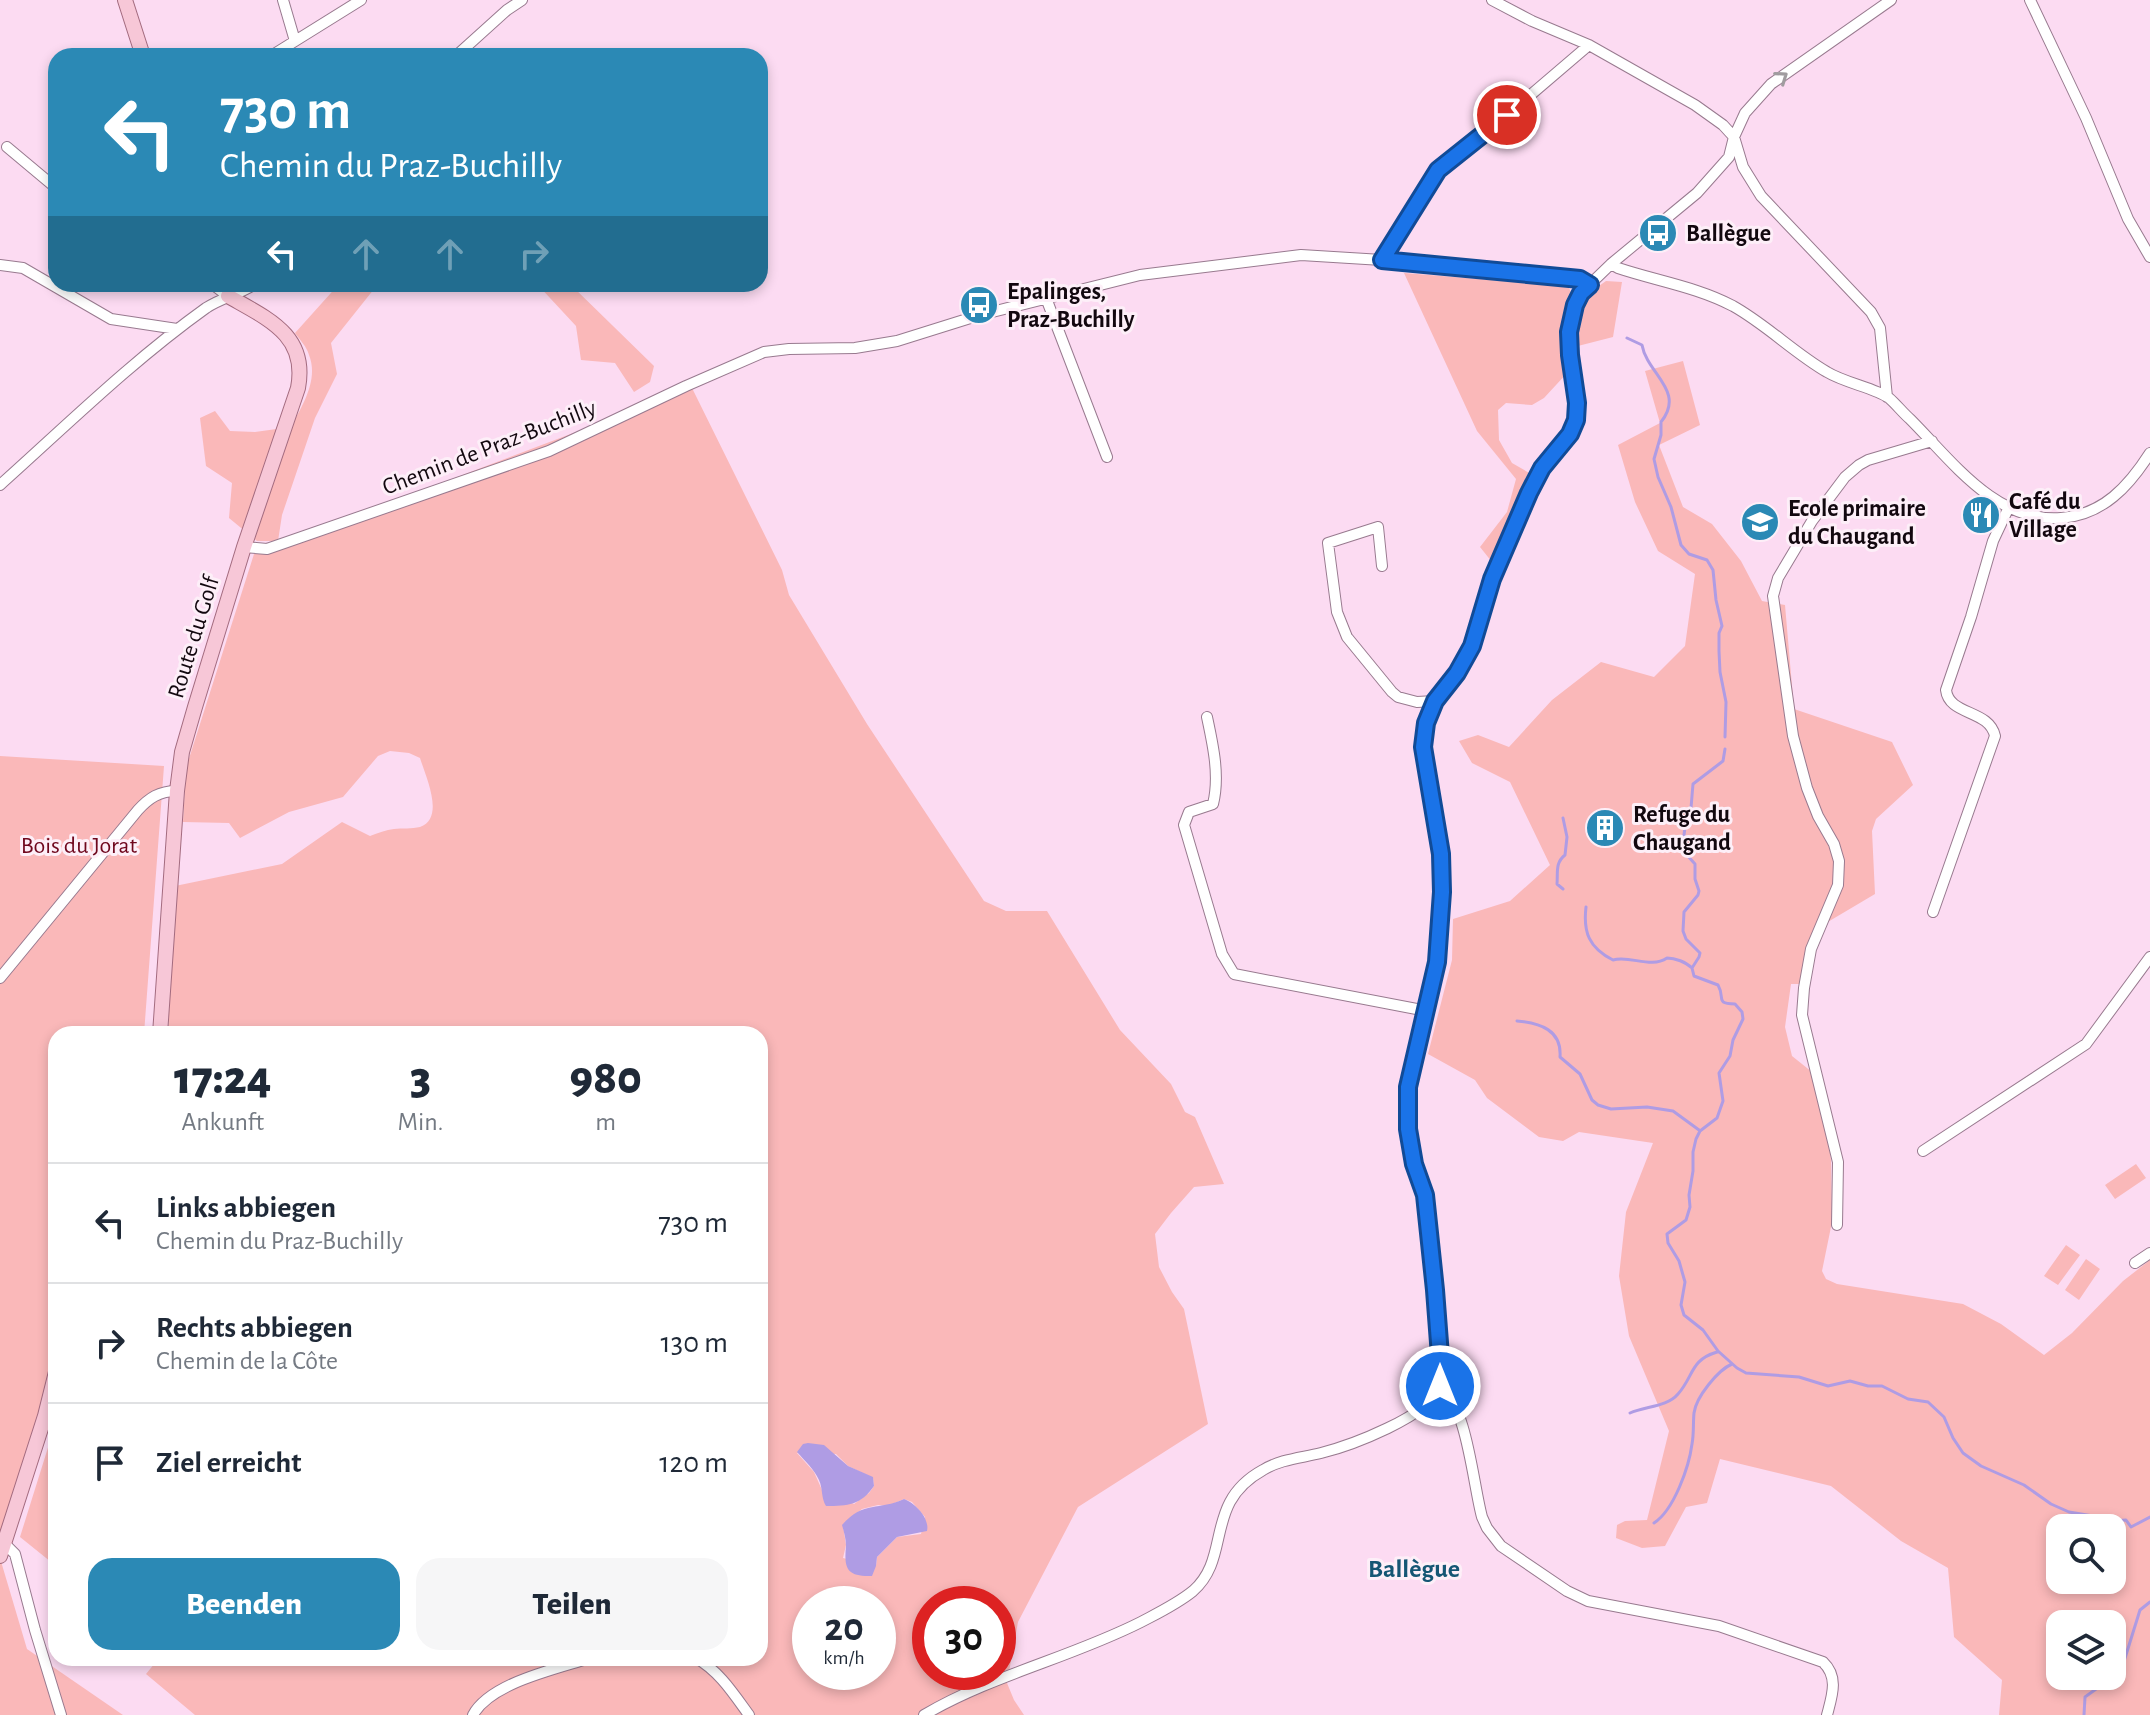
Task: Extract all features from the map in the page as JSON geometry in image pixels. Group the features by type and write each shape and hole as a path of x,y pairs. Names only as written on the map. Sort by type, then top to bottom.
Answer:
{"main road":[{"path":"125,0 140,48"},
{"name":"Route du Golf","path":"161,1026 182,752 244,547 301,374 298,355 290,339 272,323 228,296"},
{"path":"2,1550 48,1404"}],"street":[{"path":"283,0 295,41"},
{"path":"284,48 361,0"},
{"path":"465,48 522,0"},
{"path":"1492,0 1589,45 1695,105 1723,125 1734,137 1743,167 1761,196 1871,312 1880,328 1887,397"},
{"path":"924,1715 970,1690 1114,1635 1183,1598 1205,1576 1225,1511 1231,1498 1249,1479 1283,1460 1323,1453 1394,1426 1430,1402 1440,1386 1435,1290 1425,1195 1414,1164 1407,1117 1408,1087 1437,962 1442,892 1441,854 1423,747 1426,723 1435,701 1457,673 1472,646 1492,579 1529,493 1542,468 1570,434 1576,420 1569,332 1581,293 1697,193 1729,157 1745,113 1771,84 1891,0"},
{"path":"2030,0 2086,118 2128,219 2150,257"},
{"path":"1382,260 1442,166 1486,133 1589,45"},
{"path":"7,147 48,181"},
{"name":"Chemin de Praz-Buchilly","path":"244,547 267,549 549,451 764,352 855,348 897,341 1046,298 1140,275 1301,255 1569,277 1590,285"},
{"path":"1611,264 1723,301 1749,316 1826,372 1887,397 1987,494 2008,509 2029,517 2052,519 2089,512 2113,498 2149,459"},
{"path":"0,265 23,268 48,282"},
{"path":"64,292 111,319 177,329"},
{"path":"223,292 228,296"},
{"path":"0,485 177,329 237,292"},
{"path":"250,309 253,292"},
{"path":"1046,298 1107,457"},
{"path":"1837,1225 1838,1162 1802,1015 1811,949 1838,885 1839,861 1807,788 1793,736 1773,596 1778,578 1812,521 1852,470 1868,460 1932,441"},
{"path":"1933,912 1995,736 1993,726 1953,704 1947,698 1946,690 1993,541 2008,509"},
{"path":"1382,566 1378,527 1328,543 1337,612 1347,637 1392,692 1404,700 1435,701"},
{"path":"1207,717 1213,745 1216,790 1213,804 1189,812 1184,825 1222,954 1234,974 1427,1011"},
{"path":"0,978 138,810 160,793 177,791"},
{"path":"1923,1151 2086,1044 2150,957"},
{"path":"2135,1263 2150,1253"},
{"path":"1440,1386 1448,1393 1462,1420 1482,1517 1501,1546 1567,1591 1588,1601 1719,1626 1823,1662 1832,1674 1833,1682 1827,1715"},
{"path":"2,1550 15,1554 61,1715"},
{"path":"473,1715 497,1690 567,1666"},
{"path":"709,1666 749,1715"}],"green space":[{"path":"1404,273 1568,286 1572,294 1565,315 1568,372 1544,398 1532,405 1506,403 1498,410 1499,440 1512,463 1531,474 1492,562 1480,547 1507,512 1516,479 1477,431"},
{"path":"1606,281 1622,282 1613,337 1574,347 1587,302"},
{"path":"332,292 372,292 331,343 337,374 315,418 282,515 278,541 257,541 229,518 232,483 206,466 200,418 215,411 230,431 255,432 291,427 308,392 312,374 308,352 295,333"},
{"path":"544,292 578,292 654,366 650,382 634,392 615,363 581,360 576,326"},
{"path":"1683,361 1700,425 1659,445 1683,507 1712,524 1741,561 1762,601 1785,605 1794,709 1892,742 1913,785 1876,819 1872,831 1875,894 1821,926 1808,984 1791,984 1785,1027 1792,1056 1812,1072 1828,1135 1832,1222 1822,1271 1826,1279 1837,1284 1963,1304 2001,1324 2044,1355 2150,1260 2150,1715 1999,1715 2002,1680 1954,1637 1948,1568 1901,1541 1831,1486 1720,1459 1707,1503 1686,1507 1665,1546 1642,1548 1616,1538 1617,1525 1625,1521 1647,1520 1669,1431 1629,1336 1619,1276 1626,1212 1653,1143 1579,1132 1563,1141 1539,1137 1487,1098 1475,1080 1428,1054 1452,960 1453,919 1510,901 1550,865 1510,782 1472,763 1459,741 1478,735 1509,747 1552,700 1601,662 1654,677 1685,646 1695,574 1658,551 1635,502 1618,445 1660,423 1645,371"},
{"path":"692,388 782,570 789,595 867,724 984,901 1006,911 1047,911 1120,1030 1171,1084 1185,1112 1195,1117 1224,1184 1194,1187 1155,1234 1159,1267 1184,1309 1208,1424 1078,1507 1018,1622 1016,1633 1016,1586 912,1586 912,1690 1010,1690 1024,1715 195,1715 146,1674 152,1666 768,1666 768,1026 168,1026 175,886 282,864 342,822 370,836 391,829 420,827 428,822 433,806 420,758 390,751 378,756 343,797 289,812 240,838 229,823 183,822 186,768 254,554","holes":["797,1453 836,1454 848,1466 873,1478 874,1486 869,1493 854,1504 822,1490 814,1472","904,1499 912,1502 925,1517 921,1534 897,1537 877,1557 876,1566 843,1558 846,1545 843,1525 862,1509 888,1506"]},
{"name":"Bois du Jorat","path":"0,756 164,766 145,1026 48,1026 48,1380 0,1539"},
{"path":"2136,1164 2146,1178 2115,1199 2105,1185"},
{"path":"2066,1245 2080,1255 2058,1285 2044,1276"},
{"path":"2086,1259 2100,1269 2079,1300 2065,1290"},
{"path":"48,1448 48,1560 20,1537"},
{"path":"0,1558 27,1649 123,1715 0,1715"}],"shaded area":[{"path":"808,1443 824,1445 848,1466 873,1477 874,1486 853,1503 826,1506 817,1476 797,1452"},
{"path":"904,1499 921,1512 927,1531 897,1537 877,1557 872,1576 852,1573 846,1565 842,1525 857,1512"}],"waterway":[{"path":"1627,338 1642,345 1667,392 1668,411 1661,422 1661,435 1654,459 1681,545 1689,554 1707,560 1713,570 1722,626 1719,651 1726,702 1725,737"},
{"path":"1725,749 1723,761 1693,784 1683,843 1686,854 1695,864 1699,891 1684,912 1683,931 1686,939 1700,953 1692,968 1694,976 1718,985 1723,1001 1735,1004 1742,1012 1743,1019 1733,1040 1730,1056 1719,1073 1723,1101 1717,1118 1700,1131 1696,1139 1686,1220 1667,1234 1685,1282 1681,1305 1684,1315 1703,1330 1718,1351 1746,1373 1799,1377 1828,1386 1850,1381 1882,1386 1908,1399 1928,1402 1944,1417 1963,1453 1981,1466 2024,1485 2051,1504 2103,1522 2126,1520 2131,1527 2150,1517"},
{"path":"1563,818 1567,837 1565,855 1558,865 1557,884 1563,889"},
{"path":"1586,907 1589,938 1598,950 1613,960 1654,962 1670,958 1692,968"},
{"path":"1517,1021 1541,1026 1553,1034 1560,1048 1560,1057 1580,1074 1592,1100 1598,1105 1611,1109 1647,1107 1673,1111 1699,1130"},
{"path":"1630,1413 1673,1398 1697,1364 1717,1352"},
{"path":"1654,1523 1668,1508 1684,1476 1699,1399 1714,1378 1732,1364"},
{"path":"2084,1715 2085,1697 2121,1671 2140,1610 2150,1602"}],"place":[{"name":"Ballègue","path":"1658,233"},
{"name":"Epalinges, Praz-Buchilly","path":"979,305"},
{"name":"Café du Village","path":"1981,515"},
{"name":"Ecole primaire du Chaugand","path":"1760,522"},
{"name":"Refuge du Chaugand","path":"1605,828"}],"district":[{"name":"Ballègue","path":"1414,1568"}],"route":[{"path":"1440,1386 1435,1290 1425,1195 1414,1164 1407,1105 1408,1087 1437,962 1442,892 1441,854 1423,747 1426,723 1435,701 1457,673 1472,646 1492,579 1529,493 1542,468 1559,450 1576,420 1569,332 1575,305 1590,285 1580,279 1382,260 1438,170 1507,115"}]}
